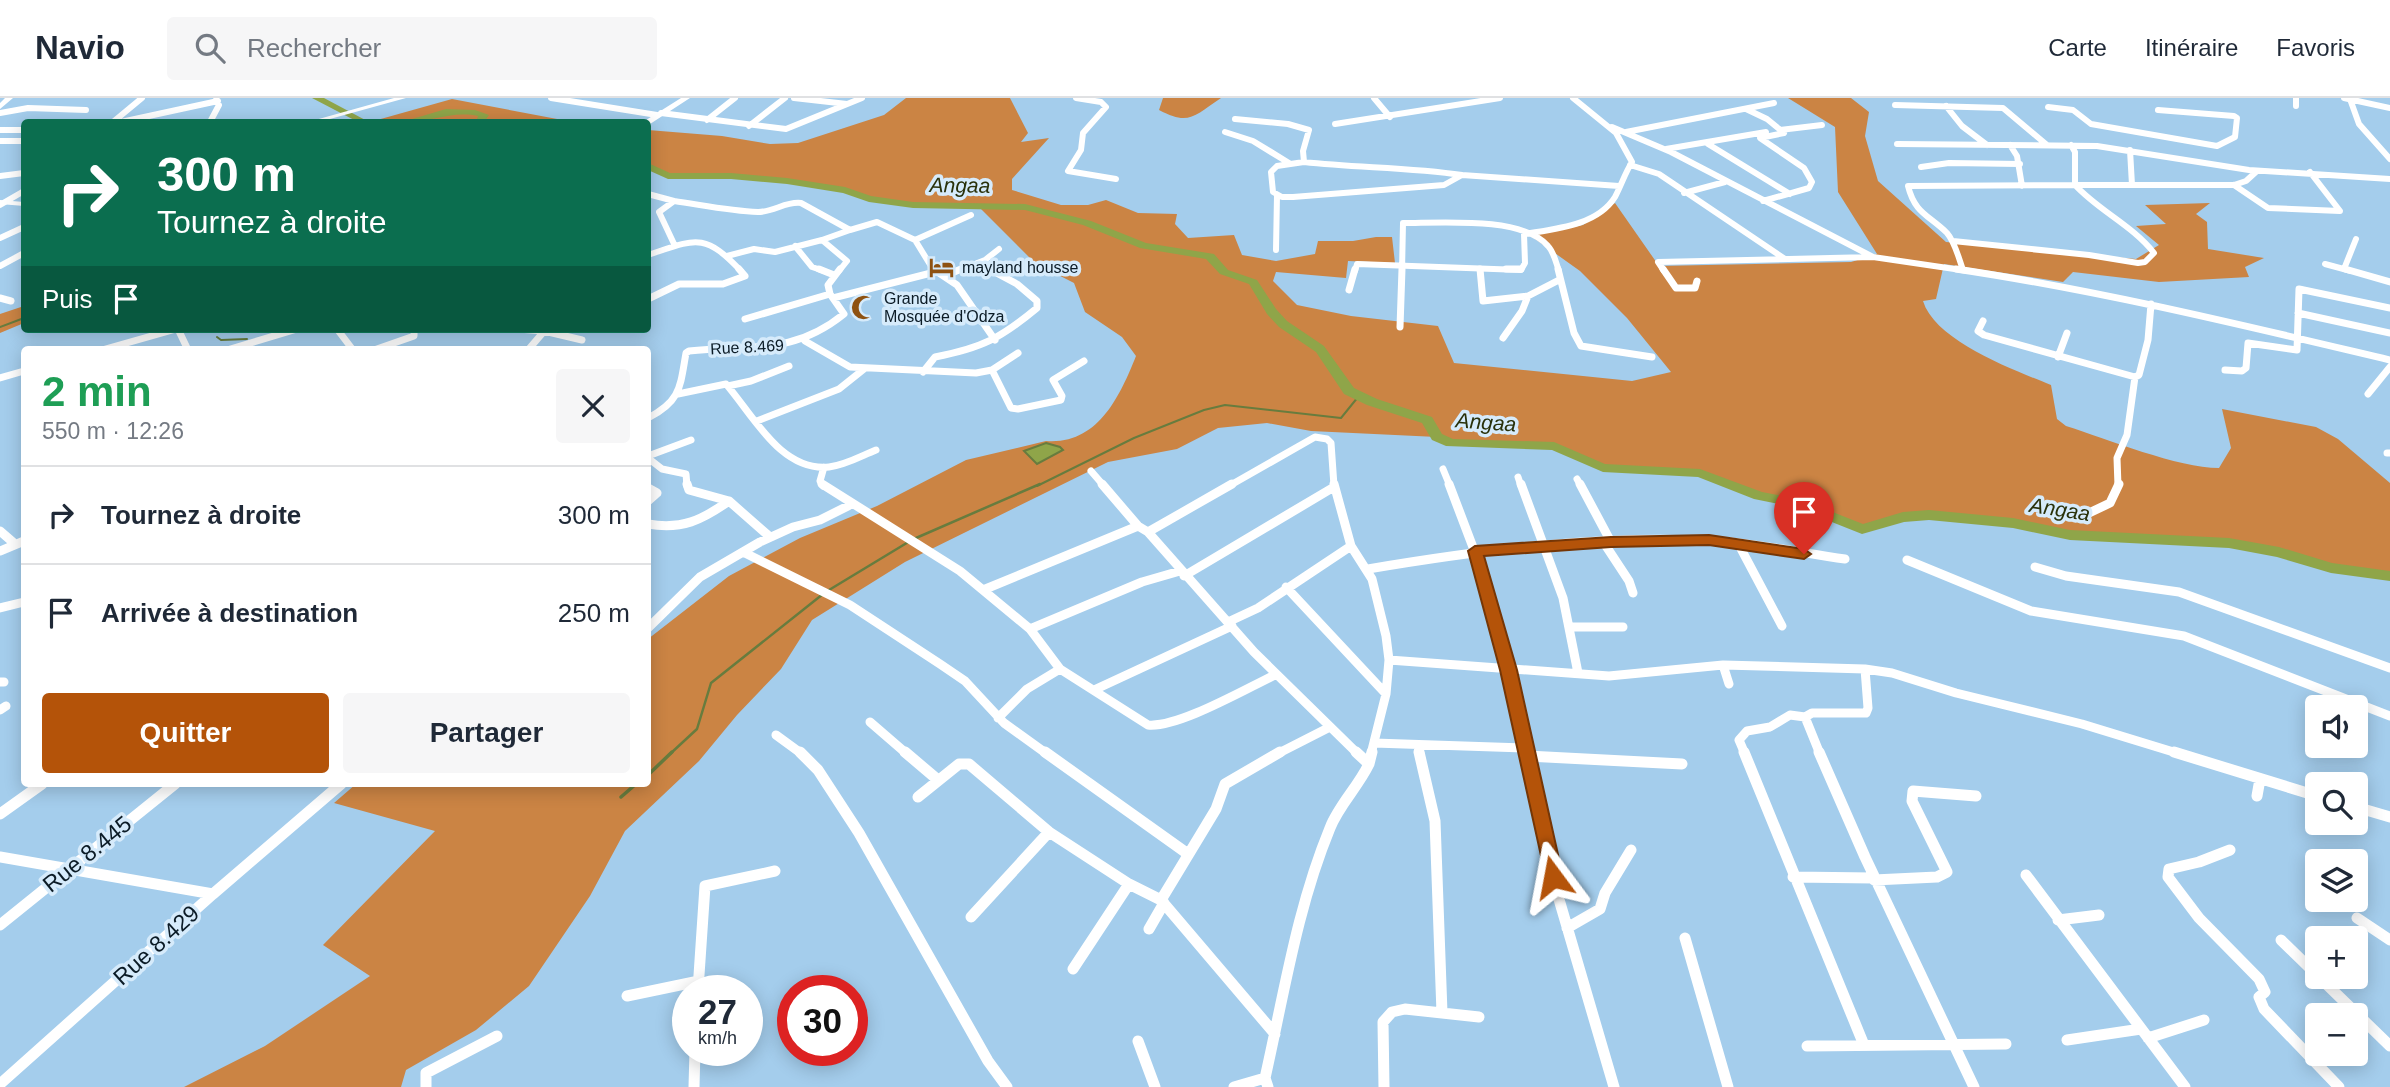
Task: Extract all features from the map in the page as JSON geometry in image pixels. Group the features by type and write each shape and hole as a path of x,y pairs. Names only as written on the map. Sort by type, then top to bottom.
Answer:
{"street":[{"path":"117,119 142,98"},
{"path":"325,119 402,98"},
{"path":"551,98 707,120 792,128 862,98"},
{"path":"651,119 686,98"},
{"path":"707,120 735,98"},
{"path":"749,125 785,98"},
{"path":"794,98 848,104"},
{"path":"1076,98 1101,102 1106,107 1083,133 1081,150 1069,171 1076,175 1098,174 1116,179"},
{"path":"1376,98 1390,117"},
{"path":"1335,124 1500,98"},
{"path":"1349,290 1355,265 1515,271 1524,268 1522,236 1582,222 1606,208 1615,198 1630,165 1630,157 1624,143 1610,126 1573,98"},
{"path":"1950,98 1962,107"},
{"path":"2295,98 2296,106"},
{"path":"2347,99 2390,108"},
{"path":"2347,99 2355,118 2390,159"},
{"path":"139,119 215,100 219,105 212,119"},
{"path":"1626,132 1774,103"},
{"path":"1895,105 2007,110 2047,145"},
{"path":"1945,106 1962,126 1987,145"},
{"path":"2048,107 2073,110 2096,126 2217,146 2235,137 2236,117 2158,110"},
{"path":"0,113 28,108 86,110"},
{"path":"1746,109 1768,119 1784,133 1760,138 1804,168 1812,182 1809,188 1763,201"},
{"path":"1235,119 1288,124 1309,130 1303,151 1304,162"},
{"path":"1664,149 1822,125"},
{"path":"1610,126 1664,149 1873,257"},
{"path":"0,130 21,130"},
{"path":"1225,132 1244,136 1279,159 1291,163"},
{"path":"0,141 21,141"},
{"path":"1708,144 1790,195"},
{"path":"1897,144 2071,145 2130,150 2257,171 2311,172 2390,179"},
{"path":"2010,145 2020,164 2022,186"},
{"path":"2071,145 2075,152 2074,185 2085,197 2144,240 2154,253 2145,262 1953,241 1921,213 1912,201 1908,186 2074,185 2234,185 2246,181 2257,171"},
{"path":"2217,146 2219,165"},
{"path":"2130,150 2132,185"},
{"path":"1276,250 1276,195 1273,192 1271,172 1277,166 1291,163 1413,168 1462,175 1619,186"},
{"path":"1921,167 1949,163 2020,164"},
{"path":"1630,165 1659,174 1786,260"},
{"path":"2234,185 2268,208 2340,211 2311,172"},
{"path":"0,176 21,173"},
{"path":"1276,195 1293,197 1444,185 1462,175"},
{"path":"1685,193 1724,182"},
{"path":"2,203 21,193"},
{"path":"651,195 674,201 758,212 777,210 792,202 801,203 850,230"},
{"path":"674,201 659,212 675,246"},
{"path":"2,203 21,204"},
{"path":"915,240 971,215"},
{"path":"727,256 754,249 775,252 877,222 915,240 935,272"},
{"path":"1400,327 1403,223 1491,226 1532,233 1550,246 1559,280 1569,302 1571,324 1581,346 1653,357"},
{"path":"0,238 21,228"},
{"path":"2344,269 2356,239"},
{"name":"Rue 8.469","path":"678,394 686,353 689,351 765,348 805,341 844,314 828,285 847,261 822,240"},
{"path":"651,255 675,246 708,241 717,245 746,276 721,285 692,282 679,284 651,298"},
{"path":"1953,241 1952,247 1963,270"},
{"path":"795,246 812,267 834,275"},
{"path":"945,276 978,264 992,257 999,249"},
{"path":"0,266 21,255"},
{"path":"1697,282 1695,288 1676,288 1658,262 1873,257 1963,270 2151,304 2390,360"},
{"path":"923,372 935,357 968,351 1015,329 1038,304 1017,284 978,264"},
{"path":"2325,264 2390,282"},
{"path":"1480,269 1483,301 1528,296 1559,280"},
{"path":"745,319 935,272 945,276 964,293 978,319 995,340"},
{"path":"2225,370 2246,368 2248,343 2291,351 2299,347 2299,289 2390,308"},
{"path":"1503,338 1522,311 1528,296"},
{"path":"0,298 11,301"},
{"path":"2089,513 2110,503 2119,485 2117,458 2127,435 2135,377 2139,375 2150,339 2151,304"},
{"path":"2298,313 2390,333"},
{"path":"1983,321 1978,331 1984,335 2135,377"},
{"path":"120,346 163,333"},
{"path":"240,346 284,333"},
{"path":"385,346 416,333"},
{"path":"556,333 582,340"},
{"path":"2058,357 2067,333"},
{"path":"264,339 268,346"},
{"path":"805,341 841,364 864,369 964,374 992,370 1018,353"},
{"path":"992,370 1011,408 1018,409 1061,400 1053,380 1084,361"},
{"path":"651,416 671,406 678,394 720,384 728,386 751,381 789,366"},
{"path":"2368,394 2390,367"},
{"path":"757,421 839,389 864,369"},
{"path":"0,378 21,372"},
{"path":"728,386 773,441 794,461 824,467 876,450"},
{"path":"1148,532 1315,437 1330,441 1334,487 1351,546 1368,569 1386,636 1389,660 1386,694 1374,743 1361,781 1331,825 1305,898 1267,1082 1234,1087"},
{"path":"651,456 691,440"},
{"path":"651,460 662,469 686,474 689,490 729,500 770,537"},
{"path":"824,467 820,481 824,488 848,506 947,562 1030,629 1060,669 1148,726 1177,720 1275,675"},
{"path":"1443,469 1475,551 1509,670 1525,752 1567,928 1586,982 1614,1087"},
{"path":"1091,471 1275,675 1368,764"},
{"path":"1518,477 1573,627 1578,673"},
{"path":"1577,479 1633,593"},
{"path":"1030,629 1142,582 1182,574 1334,487"},
{"path":"651,524 664,527 692,526 729,500"},
{"path":"651,625 700,577 770,537 820,520 848,506"},
{"path":"983,590 1138,526"},
{"path":"0,531 15,544"},
{"path":"1368,569 1475,551 1709,540 1846,559"},
{"path":"0,551 21,542"},
{"path":"1739,545 1782,626"},
{"path":"1094,690 1230,624 1351,546"},
{"path":"743,552 832,595 940,663 973,690 998,718 1188,854"},
{"path":"1906,560 2031,611 2184,636 2390,716"},
{"path":"2035,567 2066,576 2179,592 2390,668"},
{"path":"1286,587 1386,694"},
{"path":"0,608 21,603"},
{"path":"1573,627 1623,627"},
{"path":"1389,660 1609,676 1723,665 1865,668 2082,724 2305,792"},
{"path":"1723,665 1729,684"},
{"path":"1864,1045 1739,740 1747,730 1770,727 1790,715 1805,717 1812,713 1866,713 1868,708 1865,668"},
{"path":"998,718 1027,689 1060,669"},
{"path":"1805,717 1873,879 1973,1087"},
{"path":"870,722 938,779"},
{"path":"1149,929 1188,854 1216,809 1225,784 1301,740 1328,728"},
{"path":"776,735 799,751 818,770 859,833 988,1061 1007,1087"},
{"path":"1374,743 1682,764"},
{"path":"1418,746 1436,821 1442,1013"},
{"path":"918,797 959,764 969,764 1049,832 1129,884 1162,901 1275,1034"},
{"path":"2257,796 2259,779"},
{"path":"0,814 38,787"},
{"name":"Rue 8.445","path":"0,925 171,787"},
{"path":"214,894 338,787"},
{"path":"1793,877 1937,877 1947,872 1912,800 1913,791 1976,796"},
{"path":"2368,811 2390,817"},
{"path":"971,916 1049,832"},
{"path":"1567,928 1600,909 1605,893 1631,850"},
{"path":"2230,850 2199,862 2169,869 2168,877 2199,918 2259,979 2265,992 2259,997 2259,1002 2264,1009 2339,1087"},
{"name":"Rue 8.429","path":"0,857 214,894"},
{"path":"700,975 705,886 775,871"},
{"path":"2026,875 2185,1087"},
{"path":"1073,969 1129,884"},
{"name":"Rue 8.429","path":"0,1084 214,894"},
{"path":"2058,920 2099,915"},
{"path":"2357,918 2390,940"},
{"path":"1685,938 1728,1087"},
{"path":"2281,940 2390,1045"},
{"path":"627,996 672,990"},
{"path":"1384,1087 1382,1022 1387,1015 1394,1010 1405,1009 1479,1017"},
{"path":"2067,1040 2145,1033 2204,1020"},
{"path":"426,1087 426,1073 497,1036"},
{"path":"1138,1041 1155,1087"},
{"path":"1807,1046 2006,1044"},
{"path":"694,1087 695,1066"}],"shaded area":[{"path":"906,98 1010,98 1028,133 1021,142 1049,138 1012,179 1012,190 1061,205 1088,205 1106,200 1138,213 1177,214 1175,224 1188,238 1234,235 1242,255 1276,261 1315,254 1318,241 1392,237 1395,263 1348,261 1346,278 1276,272 1273,281 1297,305 1351,316 1438,326 1454,363 1632,381 1671,372 1627,318 1580,271 1531,236 1583,225 1615,203 1659,266 1851,262 1877,254 1838,192 1835,127 1788,98 1851,98 1869,112 1865,136 1878,181 1946,242 2136,259 2159,245 2136,226 2166,224 2145,205 2210,203 2196,214 2207,222 2208,249 2264,258 2245,267 2249,277 2159,282 2073,272 2063,282 1944,264 1936,299 1923,301 1930,315 1959,341 1997,362 2051,385 2057,419 2066,426 2122,445 2184,463 2219,468 2231,448 2222,409 2316,427 2338,439 2390,483 2390,576 2331,568 2279,552 2229,543 2070,535 2013,523 1929,515 1903,517 1862,529 1797,503 1759,496 1700,473 1603,468 1554,446 1451,443 1437,437 1311,431 1267,423 1218,428 1177,449 1108,462 905,562 812,620 781,669 737,715 699,761 625,831 590,896 529,986 476,1030 406,1070 401,1087 184,1087 265,1046 370,976 323,945 435,831 334,803 353,787 651,787 651,637 729,576 800,538 877,506 966,460 1080,435 1093,426 1114,402 1136,356 1122,337 1085,312 1074,283 1035,263 977,205 913,205 869,199 845,190 787,181 731,176 668,176 651,170 651,130 722,136 770,144 798,143 884,115"},
{"path":"1163,98 1221,98 1197,114 1185,118 1159,110"},
{"path":"452,99 557,119 381,119"},
{"path":"21,307 21,324 0,333 0,314"},
{"path":"1046,443 1063,450 1037,464 1024,451"}],"waterway":[{"name":"Angaa","path":"317,98 358,119"},
{"name":"Angaa","path":"418,119 455,111 484,115 482,119"},
{"name":"Angaa","path":"651,168 668,176 731,176 787,181 845,190 869,199 913,205 1025,207 1087,223 1144,246 1210,256 1224,272 1253,282 1271,311 1283,324 1320,349 1349,391 1372,402 1427,420 1437,437 1451,443 1554,446 1603,468 1700,473 1759,496 1797,503 1862,529 1903,517 1929,515 2013,523 2070,535 2229,543 2279,552 2331,568 2390,576"},
{"path":"0,327 21,319"},
{"path":"217,337 221,340 247,339"},
{"path":"1037,486 1134,438 1204,410 1225,405 1341,418 1358,397"},
{"path":"916,538 1040,484"},
{"path":"829,590 910,541"},
{"path":"670,754 697,729 711,683 823,594"},
{"path":"651,772 672,752"},
{"path":"621,797 633,787"}],"place":[{"name":"mayland housse","path":"942,267"},
{"name":"Grande Mosquée d'Odza","path":"864,307"}],"route":[{"path":"1553,877 1509,670 1475,551 1611,542 1709,540 1804,554"}]}
